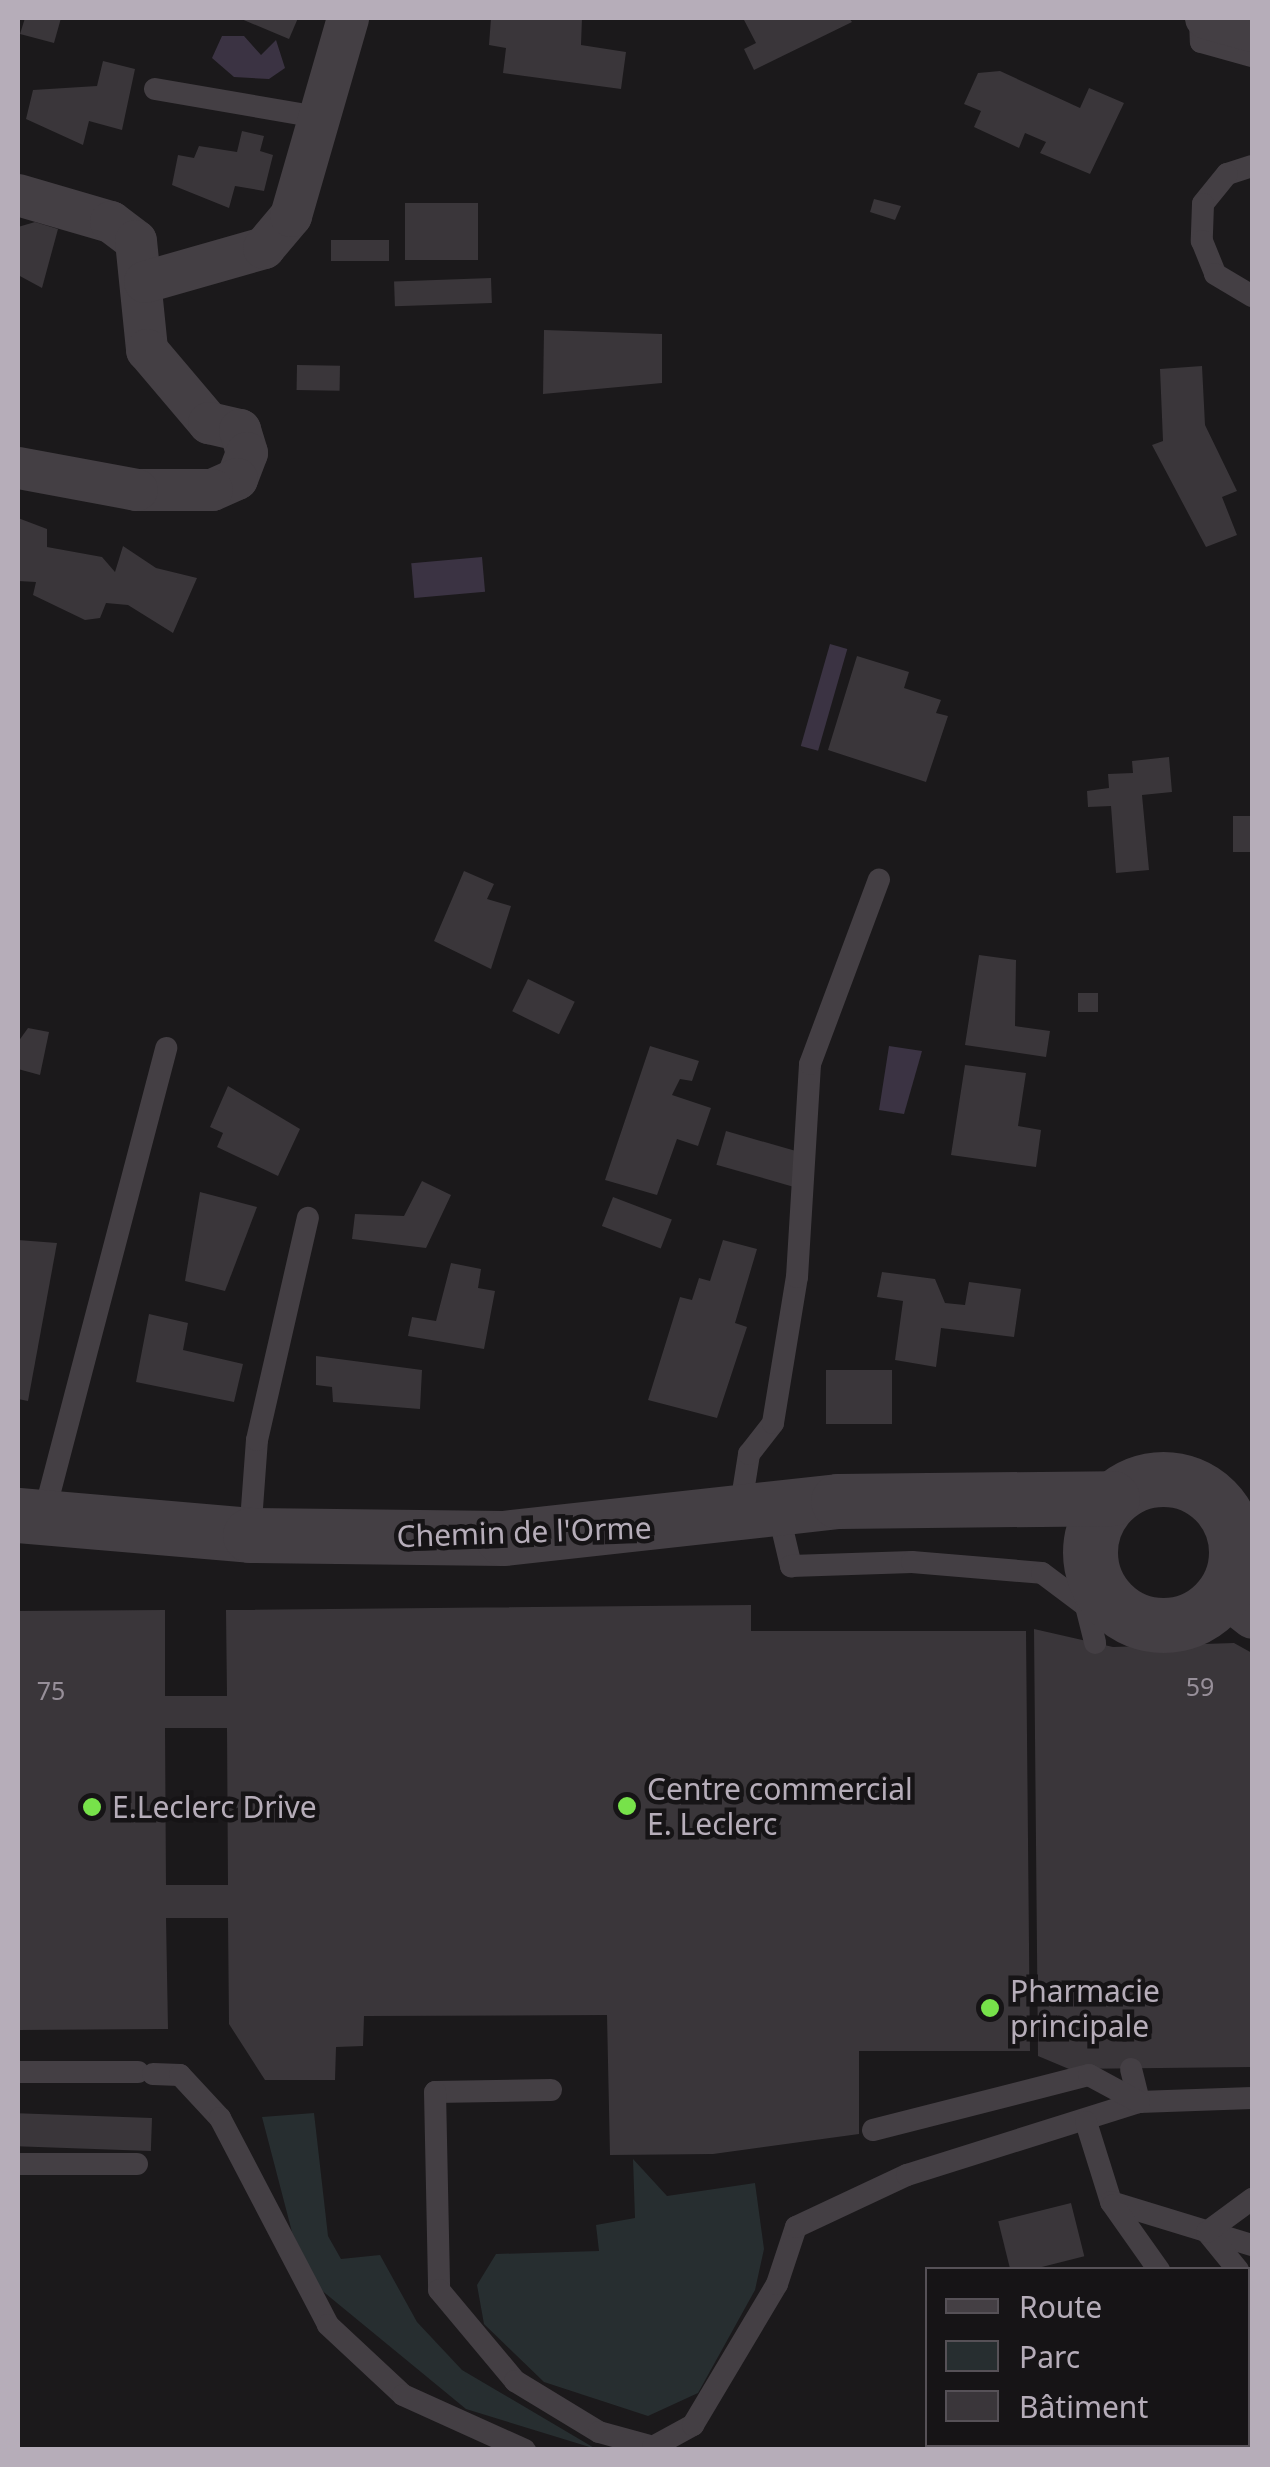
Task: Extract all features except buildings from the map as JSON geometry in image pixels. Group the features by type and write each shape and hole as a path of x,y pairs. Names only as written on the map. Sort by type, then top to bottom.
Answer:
{"street":[{"path":"145,282 264,248 291,216 323,118 348,18"},
{"path":"1203,18 1252,30"},
{"path":"18,195 111,222 136,241 145,282 147,350 209,423 240,430 246,453 237,479 212,490 136,490 18,468"},
{"path":"1150,1479 1176,1479 1236,1498 1238,1606 1185,1622 1138,1621 1102,1592 1101,1522 1150,1479"},
{"name":"Chemin de l'Orme","path":"30,1517 250,1535 503,1538 919,1496 1029,1505 1101,1522"}],"lane":[{"path":"1203,18 1201,42 1252,56"},
{"path":"155,89 323,118"},
{"path":"1252,166 1226,174 1203,204 1202,241 1215,274 1252,296"},
{"path":"879,879 810,1064 797,1276 773,1423 750,1454 759,1514 791,1566 912,1562 1042,1573 1086,1606 1095,1643"},
{"path":"30,1517 166,1048"},
{"path":"250,1535 257,1440 308,1218"},
{"path":"1131,2069 1138,2102"},
{"path":"18,2072 180,2075 220,2118 328,2326 404,2395 525,2450"},
{"path":"873,2130 1075,2076 1138,2102"},
{"path":"551,2090 435,2092 439,2290 515,2381 599,2432 652,2448 693,2425 778,2284 796,2226 907,2174 1086,2122 1138,2102 1252,2098"},
{"path":"1086,2122 1111,2202 1157,2267"},
{"path":"18,2164 137,2164"},
{"path":"1208,2232 1252,2199"},
{"path":"1111,2202 1252,2245"},
{"path":"1208,2232 1236,2267"}],"green space":[{"path":"314,2113 328,2236 341,2259 380,2255 417,2322 462,2370 596,2449 466,2409 320,2289 292,2232 262,2117"},
{"path":"633,2159 667,2196 755,2183 764,2249 755,2290 698,2393 648,2416 544,2382 484,2324 477,2285 496,2254 599,2251 596,2225 635,2218"}],"shaded area":[{"path":"222,36 244,36 261,55 276,40 285,68 269,79 234,77 212,58"},
{"path":"482,557 485,592 414,598 411,563"},
{"path":"830,644 847,649 818,751 801,746"},
{"path":"889,1046 922,1051 904,1114 879,1110"}],"place":[{"name":"Centre commercial E. Leclerc","path":"627,1806"},
{"name":"E.Leclerc Drive","path":"92,1807"},
{"name":"Pharmacie principale","path":"990,2008"}]}
